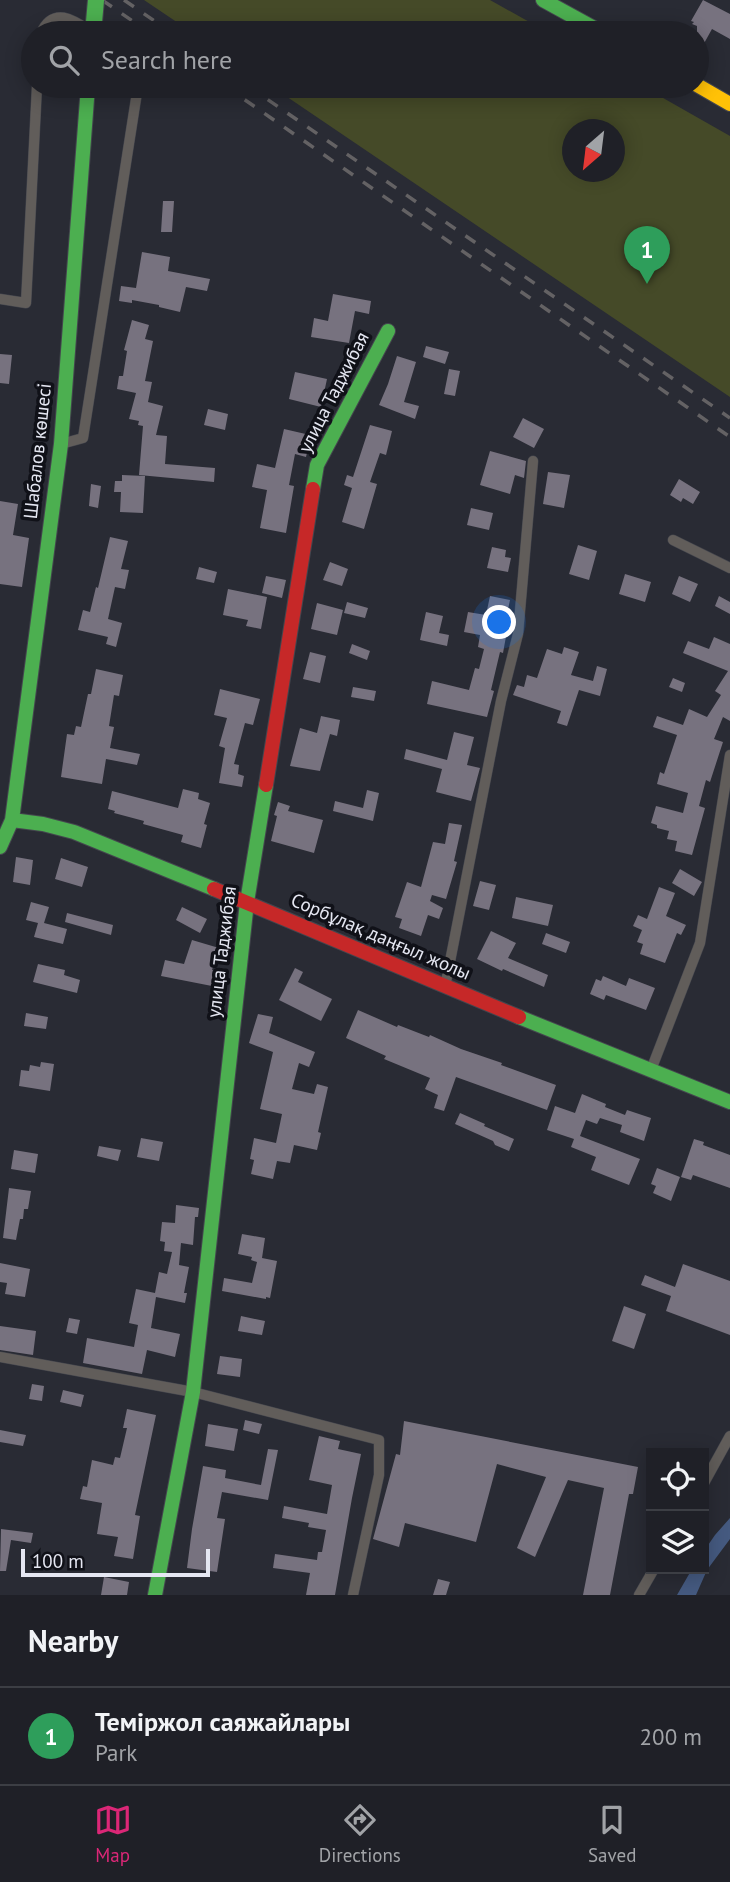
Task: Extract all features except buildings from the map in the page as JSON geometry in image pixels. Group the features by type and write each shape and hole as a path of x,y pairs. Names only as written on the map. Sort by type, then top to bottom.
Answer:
{"main road":[{"path":"94,21 96,0"},
{"path":"550,2 582,21"},
{"path":"709,92 730,104"},
{"name":"Шабалов көшесі","path":"0,847 6,822 61,444 87,98"},
{"name":"улица Таджибая","path":"155,1595 193,1392 247,902 317,465 388,331"},
{"name":"Сорбұлақ даңғыл жолы","path":"6,822 43,824 74,832 730,1102"}],"street":[{"path":"50,21 57,17 75,21"},
{"path":"0,299 26,303 36,98"},
{"path":"61,444 83,438 136,98"},
{"path":"445,986 501,701 518,634 533,461"},
{"path":"673,540 730,568"},
{"path":"651,1070 700,943 729,758"},
{"path":"0,1357 193,1392 379,1440 379,1475 353,1595"},
{"path":"709,1474 730,1436"},
{"path":"639,1595 651,1574"}],"green space":[{"path":"144,0 490,0 528,21 175,21"},
{"path":"289,98 663,98 730,136 730,397"}],"water":[{"path":"730,1518 730,1539 709,1567 709,1544"},
{"path":"689,1574 705,1574 696,1595 677,1595"}],"railway":[{"path":"102,0 133,21"},
{"path":"124,0 155,21"},
{"path":"242,98 730,437"},
{"path":"265,98 730,418"}],"traffic: fast":[{"path":"94,21 96,0"},
{"path":"543,0 581,21"},
{"path":"87,98 61,444 12,820 74,832 214,889"},
{"path":"313,489 317,465 388,331"},
{"path":"155,1595 193,1392 247,902 266,785"},
{"path":"0,847 12,820"},
{"path":"519,1017 730,1102"}],"traffic: slow":[{"path":"709,92 730,104"}],"traffic: jam":[{"path":"266,785 313,489"},
{"path":"214,889 519,1017"}],"place":[{"name":"Теміржол саяжайлары","path":"647,284"}]}
